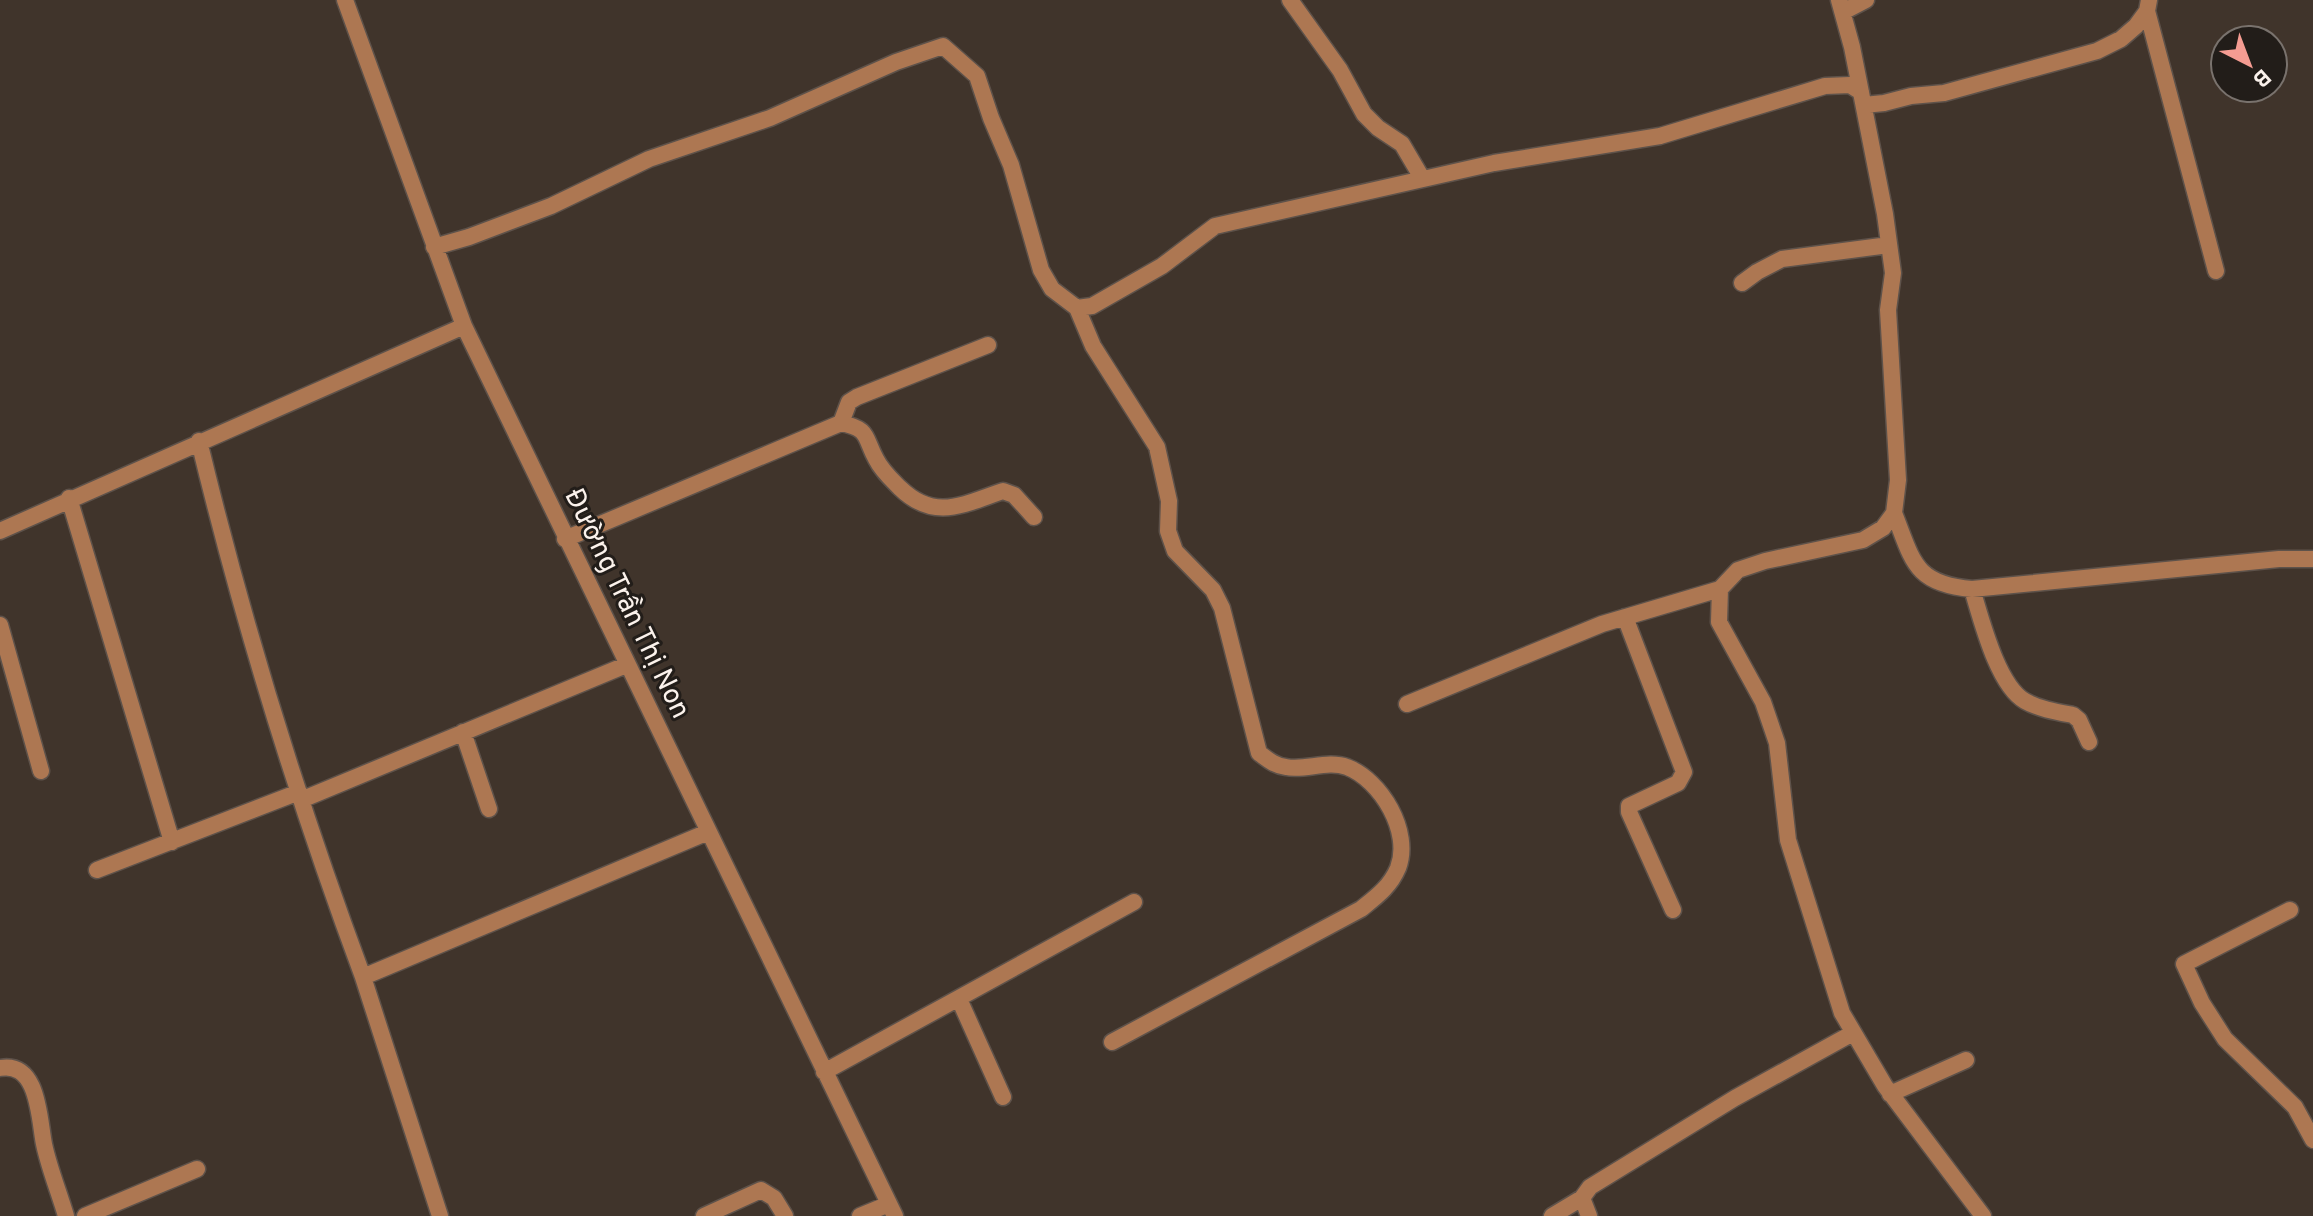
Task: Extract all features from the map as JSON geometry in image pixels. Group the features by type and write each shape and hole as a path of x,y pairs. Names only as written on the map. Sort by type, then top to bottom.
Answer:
{"street":[{"name":"Đường Trần Thị Non","path":"345,0 464,326 892,1210"},
{"path":"1290,0 1340,70 1364,114 1402,144 1422,178"},
{"path":"1407,704 1602,624 1720,589 1738,570 1765,561 1863,540 1883,528 1894,513 1898,480 1888,336 1893,273 1863,98 1841,6 1866,0"},
{"path":"1077,308 1092,306 1162,266 1215,226 1422,178 1557,151 1660,136 1825,86 1850,85 1863,98 1884,103 1911,96 1944,93 2097,51 2121,39 2148,5"},
{"path":"2148,5 2216,271"},
{"path":"434,247 551,206 649,159 770,118 896,62 943,46 977,76 1011,165 1041,270 1052,289 1077,308 1093,346 1157,447 1169,501 1168,531 1175,551 1213,590 1222,608 1259,753 1287,768 1344,766 1366,777 1386,803 1398,826 1401,847 1399,867 1387,888 1361,909 1112,1042"},
{"path":"1742,283 1782,259 1889,245"},
{"path":"0,531 464,326"},
{"path":"841,423 849,402 857,397 988,345"},
{"path":"565,539 841,423 856,426 867,434 883,471 908,495 931,508 960,507 1003,491 1014,495 1034,517"},
{"path":"199,441 229,564 300,796 363,977 440,1216"},
{"path":"69,498 172,842"},
{"path":"1894,513 1917,568 1933,582 1972,589 2279,559 2313,559"},
{"path":"1720,589 1719,622 1763,702 1777,743 1788,840 1842,1013 1890,1094 1983,1216"},
{"path":"1972,589 1991,645 2013,690 2022,700 2073,715 2079,720 2089,742"},
{"path":"1625,617 1684,772 1678,783 1629,806 1673,910"},
{"path":"0,625 41,771"},
{"path":"97,870 300,796 626,665"},
{"path":"463,732 489,809"},
{"path":"363,977 708,832"},
{"path":"824,1072 1134,902"},
{"path":"2290,910 2184,964 2202,1003 2225,1039 2295,1107 2313,1140"},
{"path":"959,999 1003,1097"},
{"path":"1552,1216 1582,1198 1590,1187 1735,1098 1853,1033"},
{"path":"1890,1094 1966,1060"},
{"path":"0,1068 15,1068 22,1072 30,1085 40,1109 44,1144 66,1216"},
{"path":"85,1216 197,1169"},
{"path":"704,1216 761,1190 774,1198 785,1216"},
{"path":"1582,1198 1589,1216"},
{"path":"860,1216 892,1210"}]}
